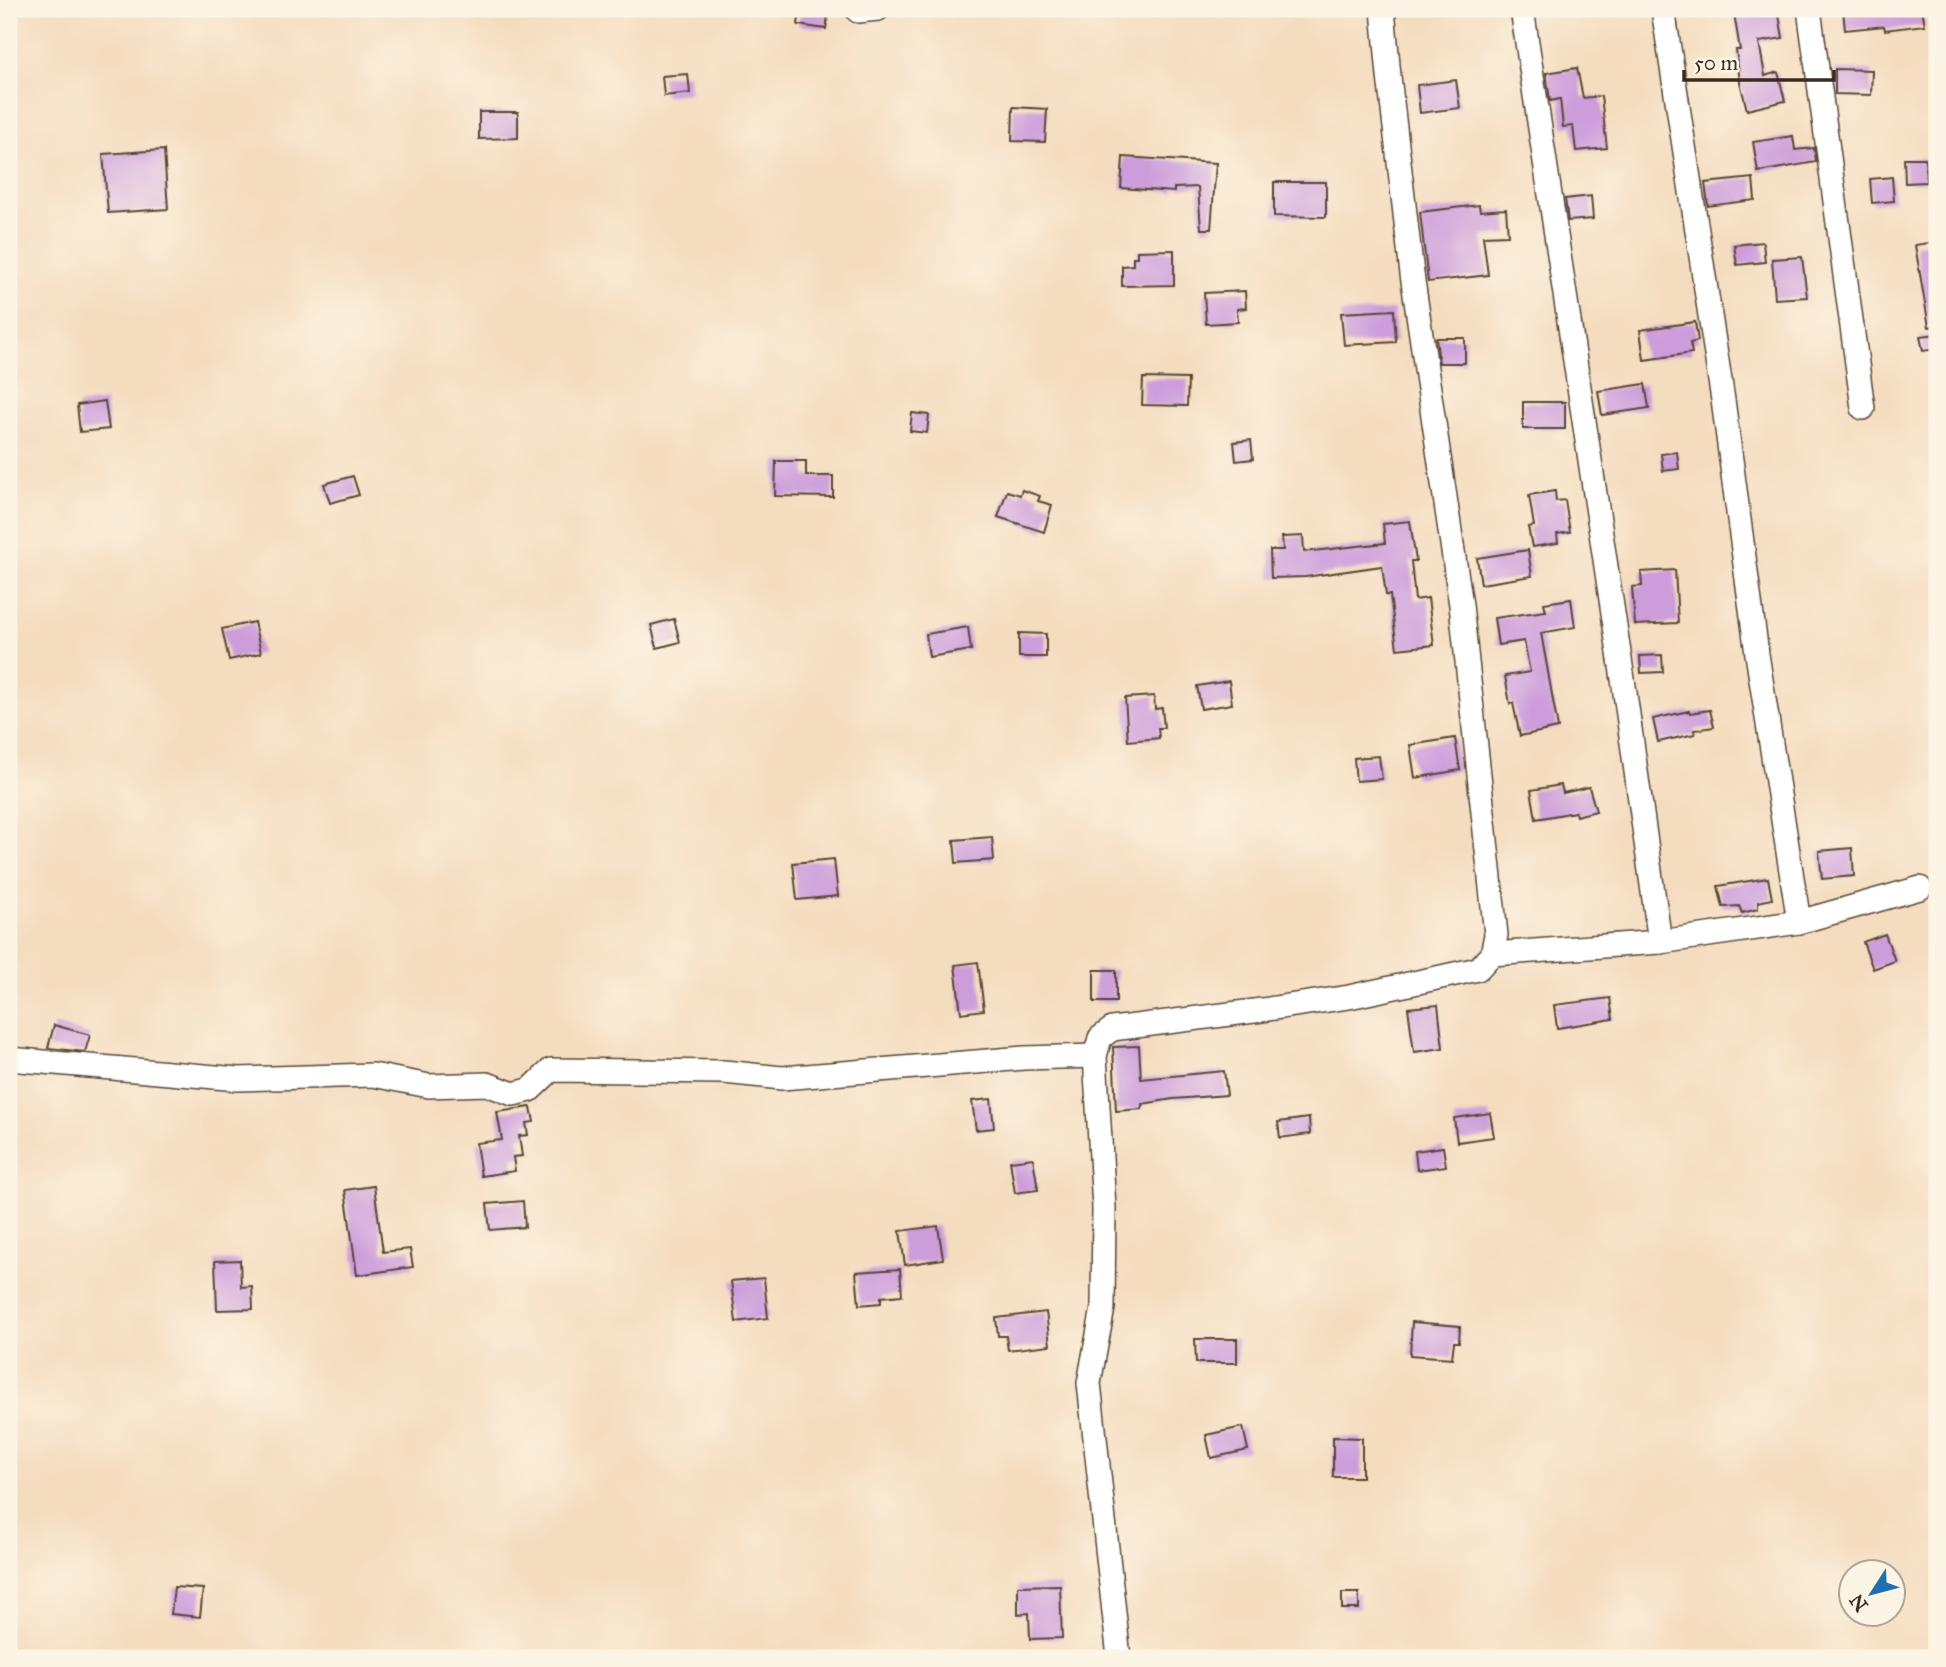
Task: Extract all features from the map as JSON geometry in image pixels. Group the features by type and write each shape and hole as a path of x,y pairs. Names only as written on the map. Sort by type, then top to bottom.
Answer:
{"street":[{"path":"1119,1658 1089,1383 1103,1308 1104,1208 1095,1056 1100,1038 1112,1029 1349,996 1478,969 1492,954 1496,935 1461,606 1412,274 1383,9"},
{"path":"1522,9 1660,942"},
{"path":"1663,9 1724,400 1757,654 1799,922"},
{"path":"1809,9 1863,408"},
{"path":"1492,954 1660,942 1799,922 1920,888"},
{"path":"9,1059 237,1079 373,1075 429,1086 487,1084 513,1094 530,1090 551,1070 724,1072 782,1078 1024,1058 1095,1056"}],"building":[{"path":"800,9 829,9 826,29 798,25"},
{"path":"1778,9 1783,38 1759,42 1765,76 1778,72 1785,101 1747,110 1740,82 1736,50 1740,50 1734,13"},
{"path":"1843,9 1922,9 1925,25 1885,30 1884,26 1845,30"},
{"path":"1577,68 1583,98 1601,96 1607,148 1576,151 1573,126 1563,127 1560,99 1550,101 1546,73"},
{"path":"1835,69 1872,70 1871,95 1835,94"},
{"path":"688,74 690,93 664,96 662,76"},
{"path":"1456,80 1460,108 1420,113 1417,85"},
{"path":"1013,107 1047,109 1045,142 1012,141"},
{"path":"479,112 518,112 518,138 479,139"},
{"path":"1793,136 1795,150 1814,148 1816,162 1758,172 1753,142"},
{"path":"164,150 168,209 108,213 103,154"},
{"path":"1123,157 1216,163 1211,229 1201,229 1198,187 1174,188 1174,192 1121,188"},
{"path":"1904,158 1925,158 1926,182 1905,183"},
{"path":"1892,177 1894,201 1872,203 1870,179"},
{"path":"1753,178 1755,200 1708,206 1705,183"},
{"path":"1274,182 1326,182 1326,217 1274,216"},
{"path":"1591,196 1593,219 1568,221 1565,199"},
{"path":"1479,205 1480,211 1506,209 1508,235 1483,236 1488,275 1428,282 1420,212"},
{"path":"1763,242 1765,262 1737,265 1734,245"},
{"path":"1937,242 1937,326 1929,327 1915,245"},
{"path":"1174,250 1174,285 1122,286 1122,266 1133,265 1133,257 1137,257 1137,251"},
{"path":"1802,257 1807,297 1775,299 1772,259"},
{"path":"1245,291 1246,308 1237,309 1238,322 1206,324 1204,293"},
{"path":"1394,310 1396,342 1344,345 1341,313"},
{"path":"1695,322 1698,341 1690,343 1692,353 1644,360 1640,330"},
{"path":"1937,334 1937,349 1923,351 1920,336"},
{"path":"1436,338 1465,338 1465,363 1439,363"},
{"path":"1143,378 1188,379 1187,406 1142,405"},
{"path":"1645,384 1649,408 1602,415 1598,391"},
{"path":"105,401 109,429 80,432 77,405"},
{"path":"1523,402 1565,402 1565,429 1523,429"},
{"path":"912,413 929,415 927,433 910,431"},
{"path":"1251,440 1253,459 1236,461 1234,442"},
{"path":"1677,452 1679,469 1663,471 1661,454"},
{"path":"776,461 806,461 806,476 833,476 833,497 775,496"},
{"path":"353,476 359,495 330,503 324,484"},
{"path":"1022,490 1040,496 1038,501 1052,505 1044,532 998,517 1007,491 1020,495"},
{"path":"1555,491 1556,501 1565,500 1570,532 1557,534 1558,543 1532,547 1528,527 1534,526 1529,495"},
{"path":"1410,521 1416,561 1411,561 1415,600 1428,598 1434,645 1397,649 1390,595 1386,595 1382,566 1305,577 1271,578 1270,550 1283,550 1282,537 1303,536 1304,552 1385,543 1383,524"},
{"path":"1528,550 1532,576 1481,584 1477,558"},
{"path":"1675,570 1678,623 1635,625 1632,587 1642,586 1641,572"},
{"path":"1571,599 1575,627 1541,633 1558,728 1520,736 1505,676 1530,672 1524,641 1498,645 1494,618 1546,611 1544,603"},
{"path":"674,619 680,642 657,648 651,625"},
{"path":"254,622 261,653 229,660 222,629"},
{"path":"968,627 971,650 929,657 926,634"},
{"path":"1019,633 1046,634 1046,657 1019,657"},
{"path":"1662,655 1663,672 1641,673 1640,656"},
{"path":"1229,681 1232,704 1201,709 1197,686"},
{"path":"1154,696 1155,709 1162,708 1164,728 1158,728 1159,738 1128,741 1125,698"},
{"path":"1710,710 1714,727 1694,730 1695,734 1658,742 1653,719 1689,711"},
{"path":"1455,738 1460,770 1415,778 1410,745"},
{"path":"1379,756 1382,779 1356,781 1354,758"},
{"path":"1561,785 1563,793 1589,787 1596,811 1576,816 1575,812 1536,819 1531,790"},
{"path":"992,837 994,860 956,863 954,840"},
{"path":"1852,848 1854,876 1822,879 1819,851"},
{"path":"834,859 838,896 797,900 793,863"},
{"path":"1768,878 1772,899 1758,902 1758,909 1742,913 1739,906 1723,907 1718,886"},
{"path":"1885,934 1895,961 1873,969 1863,942"},
{"path":"978,962 984,1010 961,1013 955,965"},
{"path":"1094,970 1116,970 1116,1002 1094,1002"},
{"path":"1610,998 1613,1019 1557,1028 1554,1005"},
{"path":"1438,1005 1443,1048 1414,1052 1408,1008"},
{"path":"54,1025 90,1035 85,1052 48,1048"},
{"path":"1139,1046 1141,1079 1224,1071 1227,1095 1173,1099 1142,1104 1142,1109 1116,1111 1113,1047"},
{"path":"991,1099 994,1128 976,1130 972,1101"},
{"path":"531,1107 534,1122 526,1123 528,1135 519,1136 522,1156 513,1157 515,1171 481,1176 476,1143 502,1140 497,1112"},
{"path":"1490,1113 1494,1137 1457,1142 1454,1118"},
{"path":"1309,1118 1310,1134 1280,1138 1278,1122"},
{"path":"1443,1147 1446,1166 1417,1170 1415,1151"},
{"path":"1033,1158 1038,1190 1015,1193 1010,1161"},
{"path":"374,1186 383,1252 410,1249 413,1267 357,1275 345,1190"},
{"path":"523,1201 525,1227 490,1230 487,1204"},
{"path":"938,1226 943,1259 905,1265 900,1231"},
{"path":"240,1260 241,1287 252,1286 253,1309 217,1310 215,1261"},
{"path":"900,1269 902,1295 881,1297 881,1303 859,1305 856,1272"},
{"path":"764,1278 768,1318 736,1322 731,1281"},
{"path":"1046,1312 1050,1345 1008,1350 1006,1336 998,1336 996,1318"},
{"path":"1412,1322 1460,1326 1459,1342 1454,1342 1452,1358 1410,1355"},
{"path":"1195,1339 1237,1339 1237,1363 1196,1363"},
{"path":"1243,1427 1248,1450 1211,1458 1206,1435"},
{"path":"1333,1437 1362,1438 1362,1477 1333,1477"},
{"path":"1060,1585 1062,1638 1030,1639 1029,1613 1018,1614 1018,1586"},
{"path":"174,1587 203,1589 200,1617 171,1614"},
{"path":"1342,1593 1359,1593 1359,1609 1342,1609"}]}
